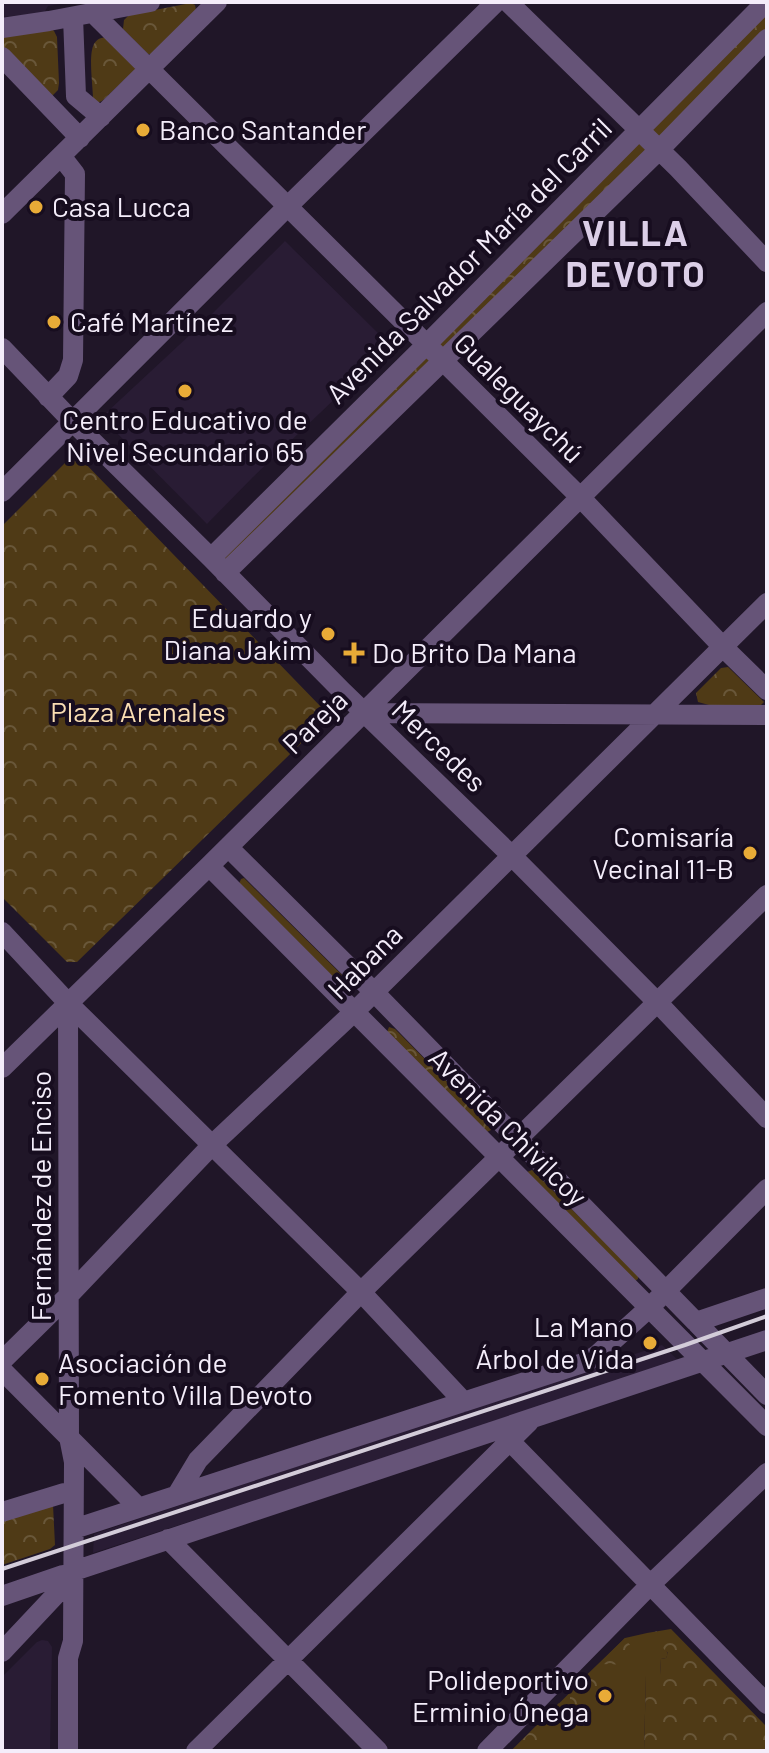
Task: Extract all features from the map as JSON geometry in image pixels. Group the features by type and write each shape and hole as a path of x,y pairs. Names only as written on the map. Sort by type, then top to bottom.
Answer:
{"street":[{"path":"2,28 150,2"},
{"path":"2,214 217,2"},
{"path":"2,492 496,2"},
{"path":"508,2 640,130 767,262"},
{"name":"Avenida Salvador María del Carril","path":"211,558 766,2"},
{"path":"83,15 76,96 101,117"},
{"name":"Gualeguaychú","path":"83,15 149,69 288,206 580,497 767,690"},
{"name":"Avenida Salvador María del Carril","path":"225,573 659,150 767,39"},
{"path":"2,57 80,138"},
{"path":"48,397 68,376 73,360 75,174 61,156"},
{"name":"Pareja","path":"2,1068 767,312"},
{"name":"Mercedes","path":"2,348 364,713 512,856 767,1118"},
{"name":"Habana","path":"2,1361 212,1145 354,1012 767,603"},
{"path":"364,713 767,715"},
{"name":"Avenida Chivilcoy","path":"228,847 374,992 767,1395"},
{"name":"Avenida Chivilcoy","path":"209,866 767,1426"},
{"path":"177,1495 198,1460 361,1292 767,895"},
{"path":"2,932 68,1003 361,1292 464,1402"},
{"name":"Fernández de Enciso","path":"67,1578 64,1462 69,1437 68,1003"},
{"path":"74,1529 586,1362 649,1308 767,1189"},
{"path":"696,1322 767,1298"},
{"path":"2,1596 67,1578 168,1539 503,1434 533,1418 767,1340"},
{"path":"2,1370 139,1508"},
{"path":"503,1434 767,1704"},
{"path":"196,1751 289,1659 503,1434"},
{"name":"Fernández de Enciso","path":"68,1751 68,1658 63,1641 74,1529 74,1462 69,1437"},
{"path":"487,1751 651,1584 767,1473"},
{"path":"2,1512 64,1493"},
{"path":"168,1539 378,1751"},
{"path":"2,1652 67,1578"}],"shaded area":[{"path":"2,2 72,2 48,6 44,13 2,17"},
{"path":"285,241 386,341 387,349 207,524 105,421 106,413"},
{"path":"662,1345 680,1362 93,1553 94,1534"},
{"path":"42,1640 48,1641 52,1647 50,1751 2,1751 2,1677"}],"green space":[{"path":"767,2 767,39 225,573 211,558"},
{"path":"191,3 196,10 151,54 123,29 124,20 129,15"},
{"path":"50,28 57,37 59,83 58,90 52,96 2,50 2,34"},
{"path":"105,37 136,69 97,103 93,99 91,55 95,42"},
{"name":"Plaza Arenales","path":"70,458 80,458 324,710 324,721 77,962 67,962 2,897 2,526"},
{"path":"728,667 764,702 760,706 698,702 696,693 721,668"},
{"path":"244,878 343,976 342,982 339,983 239,884"},
{"path":"389,1027 395,1029 490,1125 491,1130 487,1132 387,1032"},
{"path":"532,1170 638,1275 638,1279 635,1281 527,1172"},
{"path":"53,1505 55,1545 2,1565 2,1521"},
{"path":"671,1629 767,1727 767,1751 644,1751 646,1675 660,1675 661,1659 666,1658 668,1653 663,1648 647,1648 647,1633"},
{"name":"Polideportivo Erminio Ónega","path":"647,1633 647,1648 665,1648 668,1654 661,1659 660,1675 646,1676 644,1751 511,1751 625,1638"},
{"path":"625,1638 630,1645 626,1655 638,1658 638,1665 599,1664 597,1715 570,1715 570,1691"},
{"path":"559,1703 560,1744 543,1744 537,1749 511,1751"}],"railway":[{"path":"2,1569 767,1316"}],"place":[{"name":"Banco Santander","path":"143,130"},
{"name":"Casa Lucca","path":"36,207"},
{"name":"Café Martínez","path":"54,322"},
{"name":"Centro Educativo de Nivel Secundario 65","path":"185,391"},
{"name":"Eduardo y Diana Jakim","path":"328,634"},
{"name":"Do Brito Da Mana","path":"354,653"},
{"name":"Comisaría Vecinal 11-B","path":"750,853"},
{"name":"La Mano Árbol de Vida","path":"650,1343"},
{"name":"Asociación de Fomento Villa Devoto","path":"42,1379"},
{"name":"Polideportivo Erminio Ónega","path":"605,1696"}],"district":[{"name":"VILLA DEVOTO","path":"636,254"}]}
